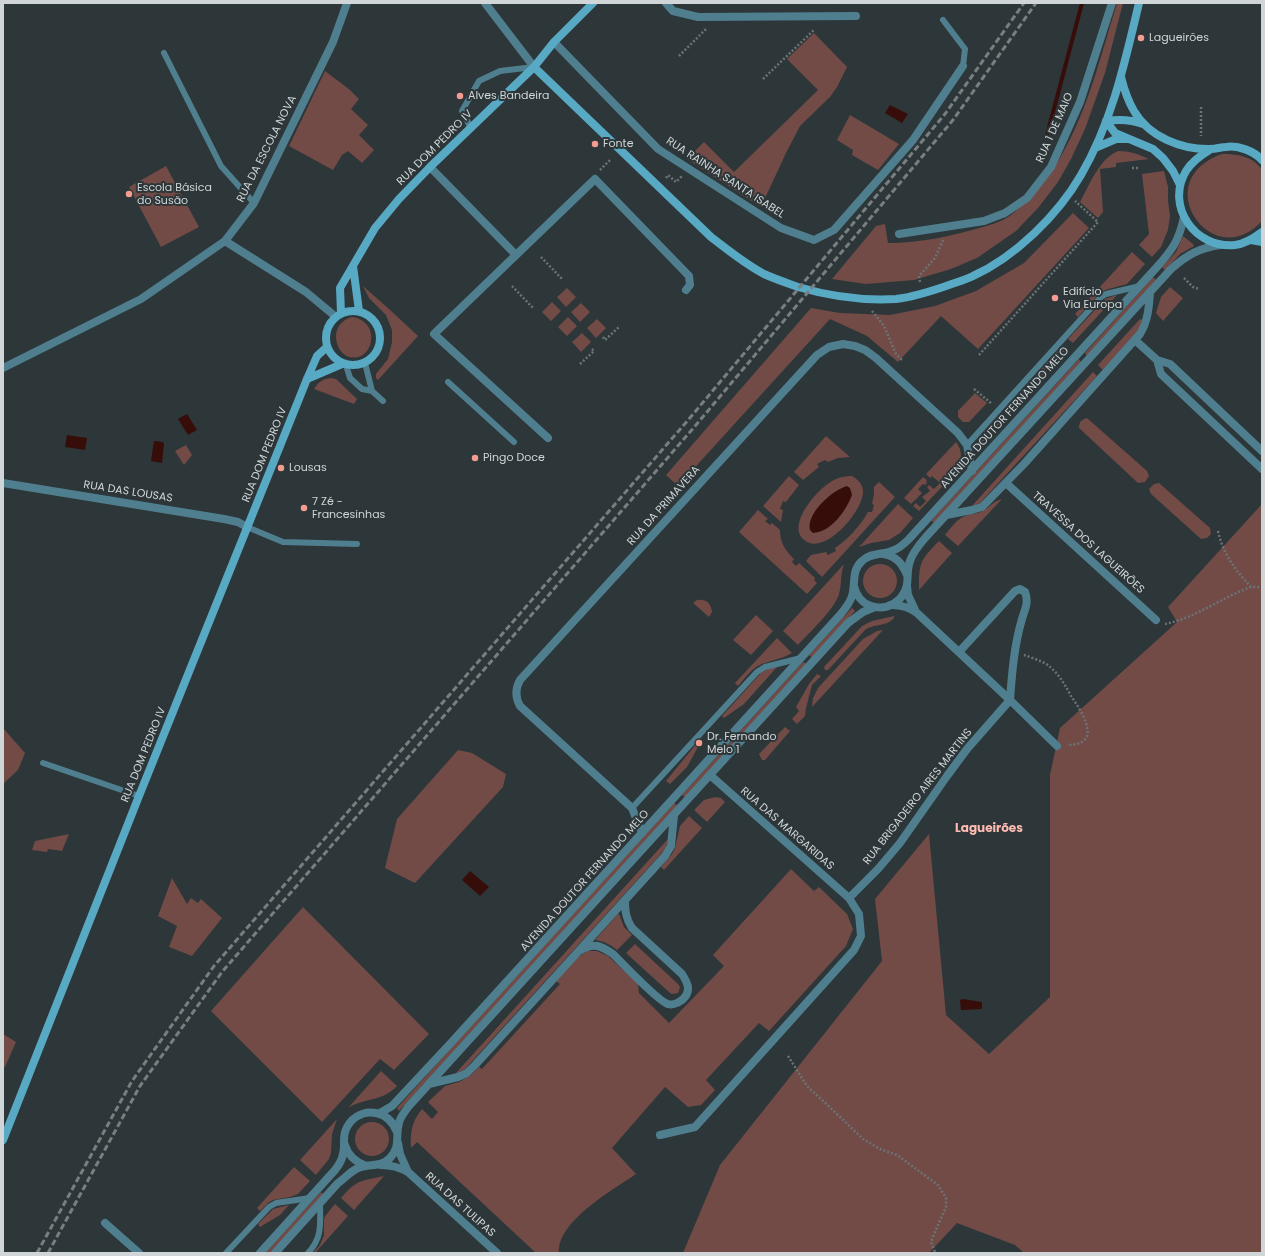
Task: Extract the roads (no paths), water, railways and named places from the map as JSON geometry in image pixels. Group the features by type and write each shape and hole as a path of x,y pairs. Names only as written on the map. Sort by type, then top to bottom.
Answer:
{"street":[{"name":"RUA DA ESCOLA NOVA","path":"3,368 141,299 208,252 226,242 254,203 333,42 347,3"},
{"path":"485,3 534,67 711,237 762,273 777,280 819,293 859,299 896,299 932,292 974,276 1009,255 1036,232 1061,205 1080,176 1095,148 1121,77 1139,3"},
{"name":"RUA DOM PEDRO IV","path":"338,315 340,288 375,228 399,199 430,167 534,67 554,42 593,3"},
{"path":"666,3 673,11 698,17 856,16"},
{"name":"RUA 1 DE MAIO","path":"899,234 984,221 1006,213 1027,198 1051,167 1080,102 1112,3"},
{"name":"RUA RAINHA SANTA ISABEL","path":"554,42 658,149 781,228 814,240 834,230 913,140 963,66"},
{"path":"1121,77 1126,96 1134,112 1143,124 1155,134 1174,144 1191,147 1211,149 1227,146 1244,149 1259,156 1262,160"},
{"path":"1106,121 1119,119 1132,120 1143,124"},
{"path":"1106,121 1115,133 1140,142 1153,149 1163,158 1173,171 1180,185"},
{"path":"1095,148 1116,139 1129,139"},
{"path":"1211,149 1197,158 1186,170 1180,185 1179,201 1184,216 1192,230 1205,240 1220,245 1236,245 1251,240 1262,232"},
{"path":"430,167 516,255"},
{"path":"548,438 434,334 595,179 689,276 690,285 686,290"},
{"name":"AVENIDA DOUTOR FERNANDO MELO","path":"380,1113 392,1106 401,1097 801,658 849,603 852,595 856,570 863,559 871,555 893,551 909,539 1140,286 1170,252 1180,233 1184,216"},
{"path":"1251,240 1262,242"},
{"path":"226,242 306,292 338,315"},
{"name":"AVENIDA DOUTOR FERNANDO MELO","path":"907,584 909,562 914,551 1171,269 1186,257 1207,247 1220,245"},
{"path":"353,266 362,313"},
{"path":"946,515 982,507 1006,483 1135,340 1145,326 1148,316 1150,292"},
{"path":"350,311 362,313 373,320 378,327 380,343 377,352 372,358 359,365 344,364 335,360 326,347 325,338 331,321 338,315 350,311"},
{"path":"1135,340 1157,360 1170,364 1262,451"},
{"name":"RUA DA PRIMAVERA","path":"642,833 632,808 520,706 516,698 516,686 520,680 817,355 829,347 843,344 855,346 865,350 876,358 958,433 967,446 972,471"},
{"name":"RUA DOM PEDRO IV","path":"3,1140 139,796 307,379 317,356 326,347"},
{"path":"1157,360 1161,374 1262,469"},
{"path":"307,379 344,364"},
{"name":"RUA DAS LOUSAS","path":"3,483 224,518 238,522 247,527"},
{"name":"TRAVESSA DOS LAGUEIRÕES","path":"1006,483 1159,622"},
{"path":"880,553 889,555 897,560 903,566 907,575"},
{"path":"853,583 860,599 875,607"},
{"path":"892,605 902,596 907,584"},
{"path":"907,584 908,595 912,606 917,613"},
{"path":"959,652 1015,591 1020,589 1025,592 1028,600 1017,634 1010,700"},
{"path":"892,605 901,605 917,613 1057,746"},
{"name":"AVENIDA DOUTOR FERNANDO MELO","path":"380,1165 390,1158 395,1151 398,1142 399,1122 403,1115 429,1084 848,623 863,612 875,607 892,605"},
{"name":"RUA BRIGADEIRO AIRES MARTINS","path":"849,898 883,864 900,843 963,755 1010,700"},
{"name":"RUA DAS MARGARIDAS","path":"710,775 849,898"},
{"path":"429,1084 468,1073 577,953 665,856 672,846 674,814"},
{"path":"660,1135 695,1127 854,950 861,936 859,914 849,898"},
{"path":"577,953 588,946 597,945 604,948 613,954 659,999 669,1004 677,1003 684,999 688,992 685,979 682,974 632,928 627,920 625,900"},
{"path":"260,1253 340,1163 343,1155 345,1133 348,1124 354,1118 362,1113 380,1113 388,1118 398,1133"},
{"path":"344,1142 346,1150 352,1157 358,1163 366,1166"},
{"path":"398,1142 404,1165 408,1172"},
{"path":"275,1253 338,1183 348,1174 358,1168 380,1165 400,1167 408,1172"},
{"name":"RUA DAS TULIPAS","path":"408,1172 497,1253"},
{"path":"105,1223 139,1253"}],"lane":[{"path":"943,20 965,49 963,66"},
{"path":"164,53 220,166 254,203"},
{"path":"471,128 462,111 479,81 500,70 534,67"},
{"name":"AVENIDA DOUTOR FERNANDO MELO","path":"967,446 1101,297 1106,294 1140,286"},
{"path":"365,363 372,391"},
{"path":"344,364 350,378 362,389 372,391 383,401"},
{"path":"448,382 514,442"},
{"path":"247,527 283,542 357,544"},
{"name":"AVENIDA DOUTOR FERNANDO MELO","path":"632,808 757,672 765,666 801,658"},
{"path":"43,763 139,796"},
{"path":"226,1253 269,1207 276,1203 310,1198"},
{"path":"308,1253 315,1246 320,1232 320,1204"}],"waterway":[{"path":"1047,135 1082,3"}],"railway":[{"path":"37,1253 132,1081 214,966 689,419 945,114 1024,3"},
{"path":"48,1253 140,1086 222,972 696,425 953,120 1036,3"}],"place":[{"name":"Lagueirões","path":"1141,38"},
{"name":"Alves Bandeira","path":"460,96"},
{"name":"Fonte","path":"595,144"},
{"name":"Escola Básica do Susão","path":"129,194"},
{"name":"Edifício Via Europa","path":"1055,298"},
{"name":"Pingo Doce","path":"475,458"},
{"name":"Lousas","path":"281,468"},
{"name":"7 Zé - Francesinhas","path":"304,508"},
{"name":"Dr. Fernando Melo 1","path":"699,743"}],"district":[{"name":"Lagueirões","path":"989,829"}]}
